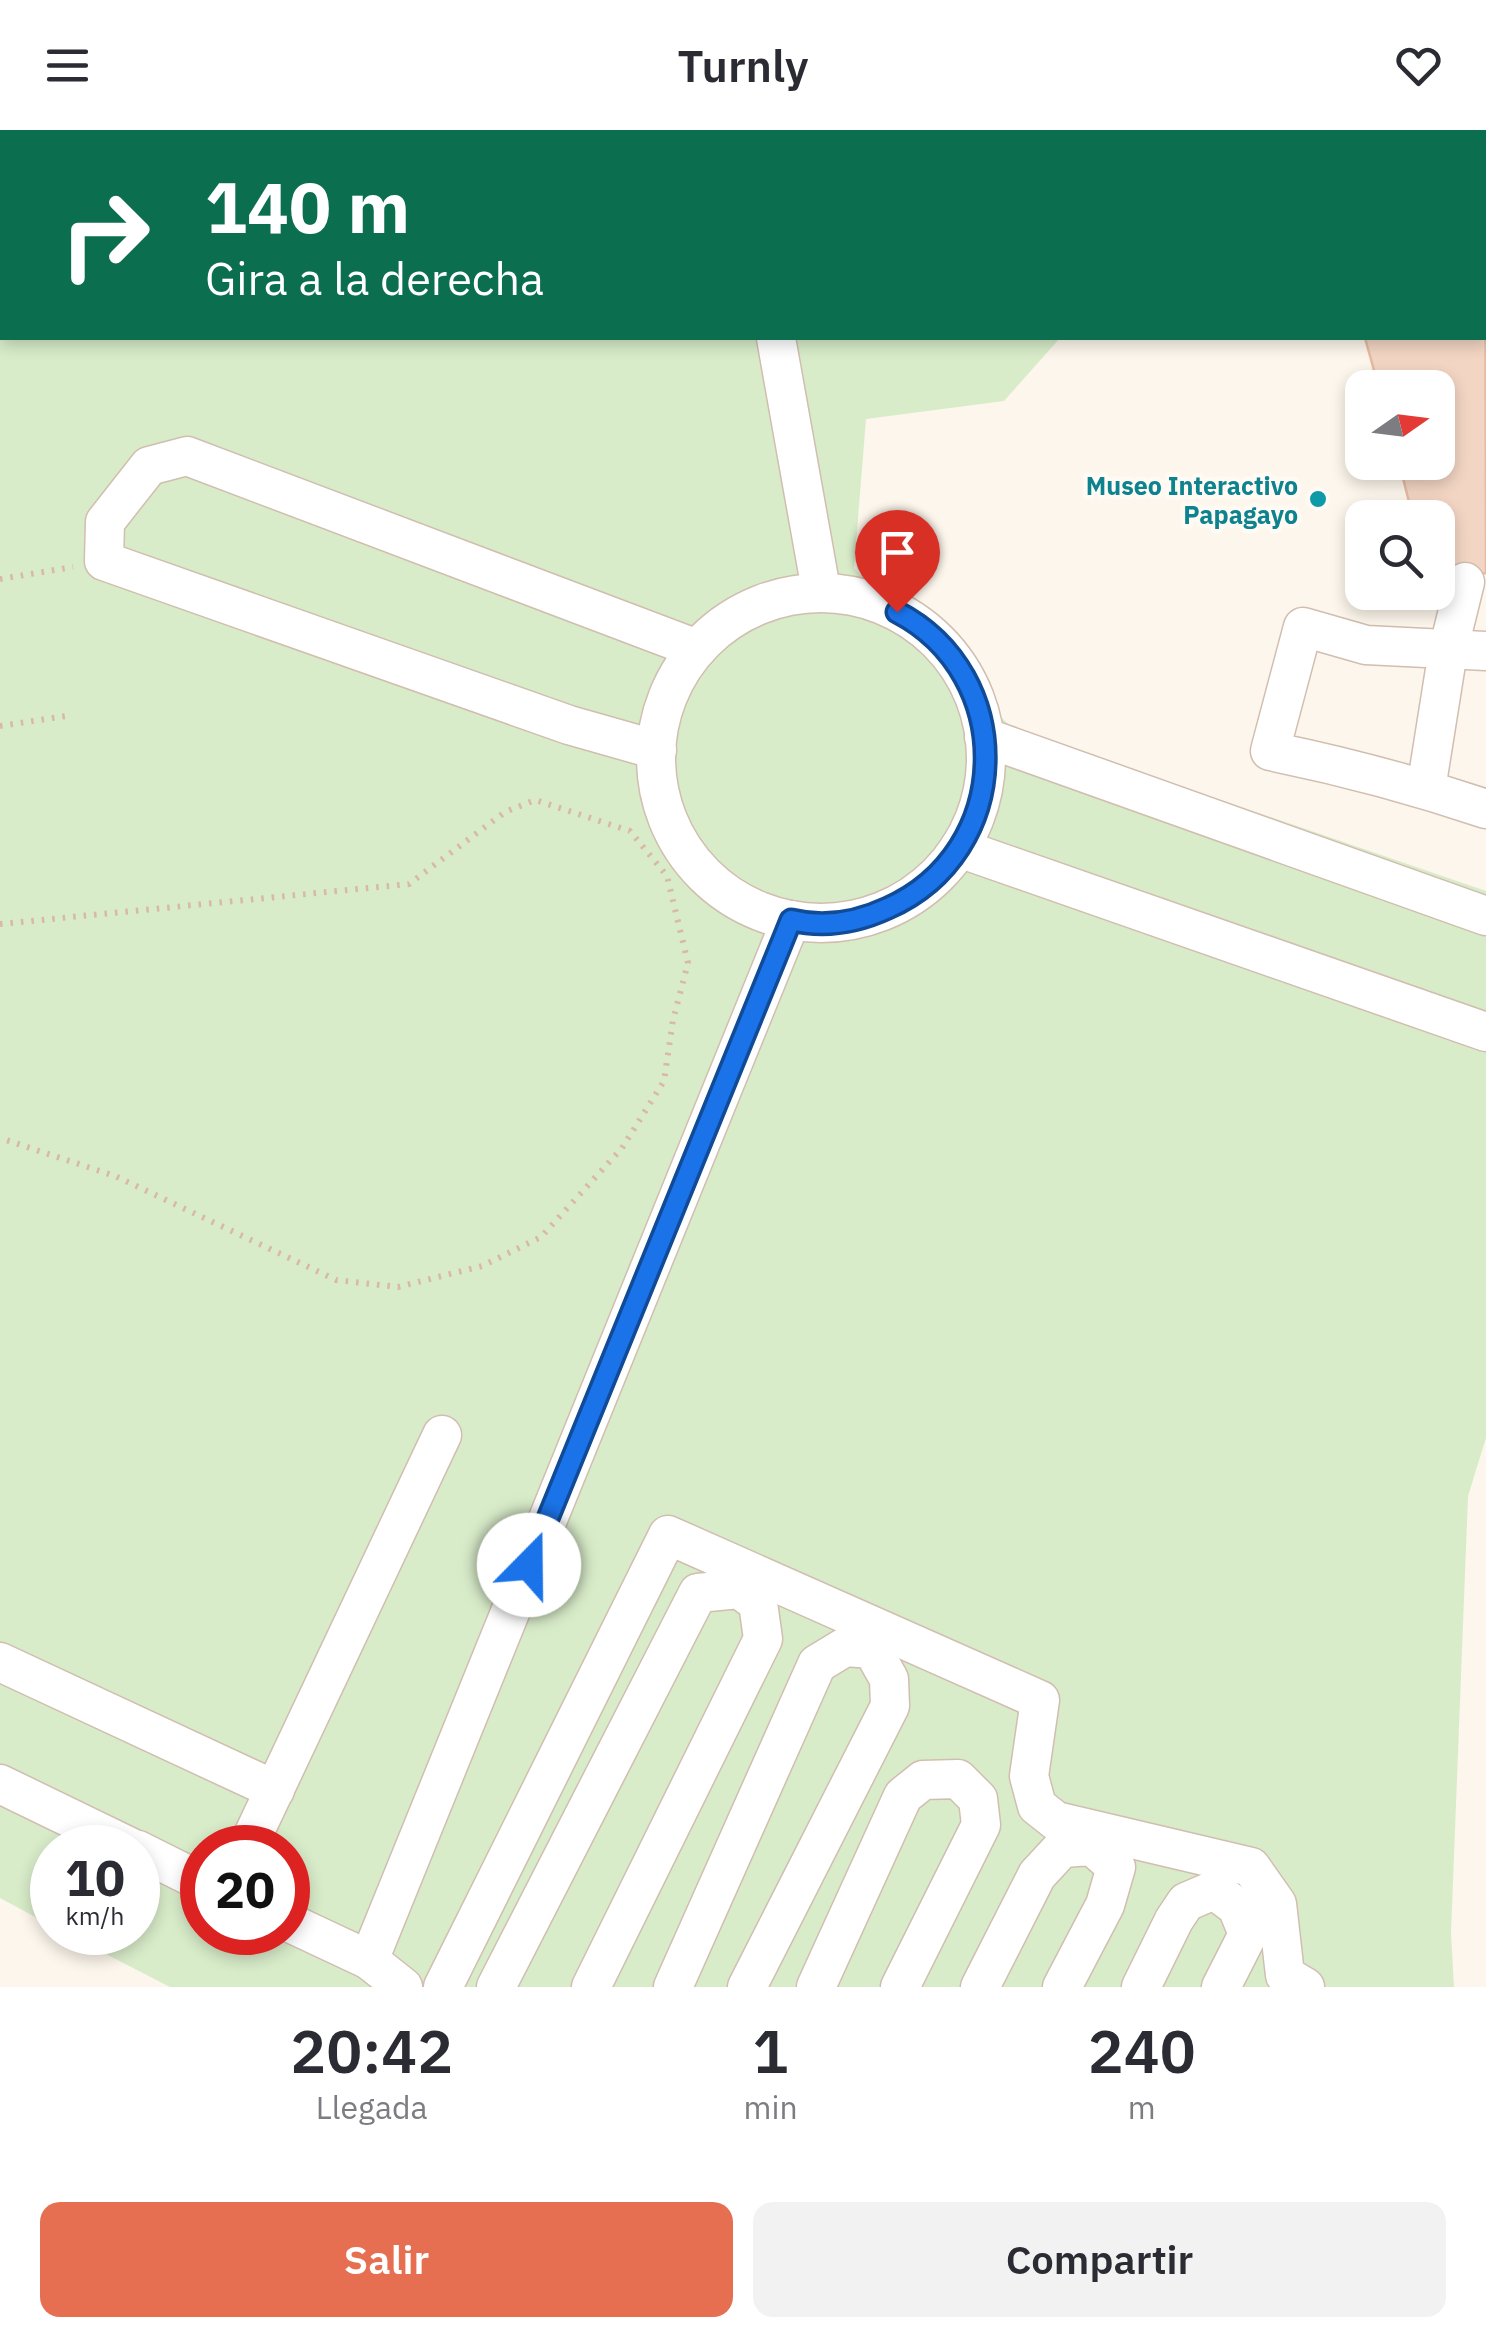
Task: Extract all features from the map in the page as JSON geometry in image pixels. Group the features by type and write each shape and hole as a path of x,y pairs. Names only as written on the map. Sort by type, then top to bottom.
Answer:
{"lane":[{"path":"776,340 821,590"},
{"path":"657,750 569,725 104,562 105,522 149,466 187,456 698,649"},
{"path":"1426,788 1448,651 1466,582"},
{"path":"821,590 873,599 920,624 957,662 980,710 987,763 977,815 959,848 951,862 912,898 864,919 811,924 759,912 710,882 686,852 675,837 657,783 657,726 678,672 715,628 764,600 821,590"},
{"path":"1486,651 1366,645 1304,628 1270,751 1426,788 1486,809"},
{"path":"984,737 1486,916"},
{"path":"959,848 1486,1032"},
{"path":"369,1960 791,920"},
{"path":"258,1825 442,1435"},
{"path":"443,1987 668,1535 1040,1700 1030,1776 1037,1806 1056,1821 1251,1867 1277,1904 1284,1975 1305,1987"},
{"path":"496,1987 698,1593 739,1589 758,1602 763,1640 591,1987"},
{"path":"674,1987 817,1664 845,1646 872,1649 889,1678 890,1706 748,1987"},
{"path":"0,1662 274,1790"},
{"path":"816,1987 903,1796 923,1780 958,1779 978,1800 982,1826 900,1987"},
{"path":"0,1784 85,1825"},
{"path":"980,1987 1038,1874 1062,1848 1092,1846 1116,1867 1105,1905 1062,1987"},
{"path":"1140,1987 1186,1902 1214,1890 1236,1907 1248,1934 1220,1987"},
{"path":"310,1932 369,1960 404,1987"}],"path":[{"path":"0,580 104,562"},
{"path":"0,726 66,716"},
{"path":"0,924 410,884 505,812 536,800 630,831 667,876 688,962 673,1020 664,1082 622,1148 541,1237 482,1266 398,1287 336,1280 115,1176 0,1138"}],"green space":[{"path":"0,340 1058,340 1004,401 866,419 854,568 1012,728 1486,891 1486,1438 1468,1496 1451,1933 1454,1987 170,1987 108,1955 160,1955 160,1825 30,1825 30,1914 0,1898"}],"building":[{"path":"1366,340 1485,340 1486,573 1455,577 1455,500 1408,500 1404,480 1455,480 1455,370 1374,370"}],"place":[{"name":"Museo Interactivo Papagayo","path":"1318,499"}],"route":[{"path":"529,1565 791,920 811,924 864,919 912,898 951,862 977,815 987,763 980,710 957,662 920,624 897,612"}]}
